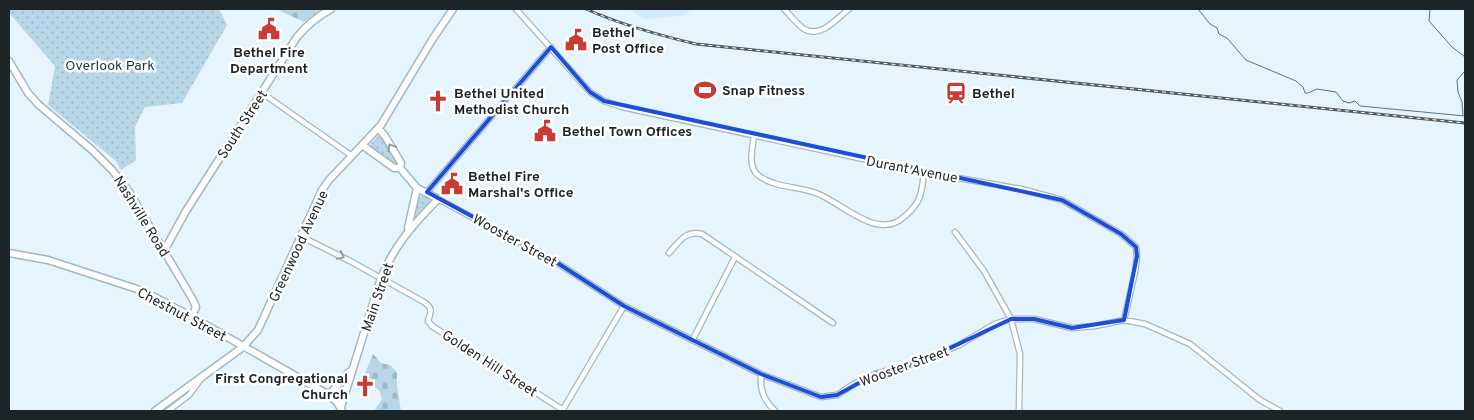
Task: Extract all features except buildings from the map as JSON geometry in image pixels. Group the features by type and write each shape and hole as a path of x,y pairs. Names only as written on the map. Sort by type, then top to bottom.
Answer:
{"street":[{"name":"South Street","path":"164,251 186,210 303,30 319,16 332,9"},
{"name":"Greenwood Avenue","path":"155,411 243,347 262,324 322,190 378,128 453,9"},
{"path":"426,192 551,47 516,9"},
{"path":"784,9 804,29 813,32 822,31 849,9"},
{"name":"Durant Avenue","path":"551,47 590,92 604,101 622,107 924,172 1021,189 1062,200 1125,237 1136,247 1136,272 1124,320"},
{"name":"Nashville Road","path":"9,61 28,93 39,105 92,150 128,190 195,303 196,310 192,317"},
{"path":"262,92 352,156"},
{"path":"378,128 401,163 400,168 417,188"},
{"path":"754,135 752,158 754,169 759,175 788,187 812,191 828,197 862,219 875,224 892,224 903,218 914,208 922,195 924,172"},
{"path":"362,145 394,168 400,168"},
{"name":"Wooster Street","path":"417,188 556,262 624,306 762,374 812,395 828,397 837,395 875,374 923,361 959,345 995,324 1011,319 1034,319 1072,328 1124,320 1145,324 1190,344 1260,400 1274,410 1280,411"},
{"name":"Main Street","path":"407,230 417,188"},
{"name":"Main Street","path":"342,409 353,366 387,262 407,230 438,199"},
{"path":"669,253 688,234 694,232 702,234 834,323"},
{"path":"955,232 984,271 1011,319 1020,354 1020,411"},
{"path":"300,236 381,278"},
{"name":"Chestnut Street","path":"9,254 48,260 131,287 192,317 329,396 342,409"},
{"path":"693,339 735,257"},
{"name":"Golden Hill Street","path":"381,278 429,305 431,312 428,320 432,326 563,411"},
{"path":"563,411 624,306"},
{"name":"Main Street","path":"329,396 353,366"},
{"path":"762,374 760,388 768,405 774,411"},
{"path":"168,411 188,395 204,376"}],"highlighted area":[{"path":"551,47 590,92 604,101 1062,200 1121,234 1136,247 1137,256 1124,320 1072,328 1034,319 1011,319 923,361 875,374 837,395 821,397 761,374 624,306 556,262 427,192"}],"shaded area":[{"path":"628,9 692,9 685,15 644,19"}],"green space":[{"name":"Overlook Park","path":"9,9 219,9 227,25 182,103 145,107 135,127 136,160 121,170 116,161 48,105 55,66 9,13"},
{"path":"276,9 321,9 304,22"},
{"path":"381,135 398,163 395,166 370,148 370,144"},
{"path":"423,195 429,198 430,201 416,217 419,197"},
{"path":"373,354 381,363 390,365 397,372 401,411 374,411 382,399 380,392 364,376"}],"waterway":[{"path":"1198,9 1210,24 1217,28 1219,34 1227,38 1246,60 1296,81 1303,87 1305,93 1317,89 1336,92 1343,101 1349,103 1355,101 1360,106 1465,116"},
{"path":"1430,9 1429,21 1452,47 1465,57"},
{"path":"1463,115 1457,80 1465,71"}],"railway":[{"path":"586,9 640,29 696,44 1465,123"}],"place":[{"name":"Bethel Fire Department","path":"269,29"},
{"name":"Bethel Post Office","path":"576,40"},
{"name":"Snap Fitness","path":"705,90"},
{"name":"Bethel","path":"956,93"},
{"name":"Bethel United Methodist Church","path":"438,101"},
{"name":"Bethel Town Offices","path":"545,131"},
{"name":"Bethel Fire Marshal's Office","path":"452,184"},
{"name":"First Congregational Church","path":"365,386"}]}
